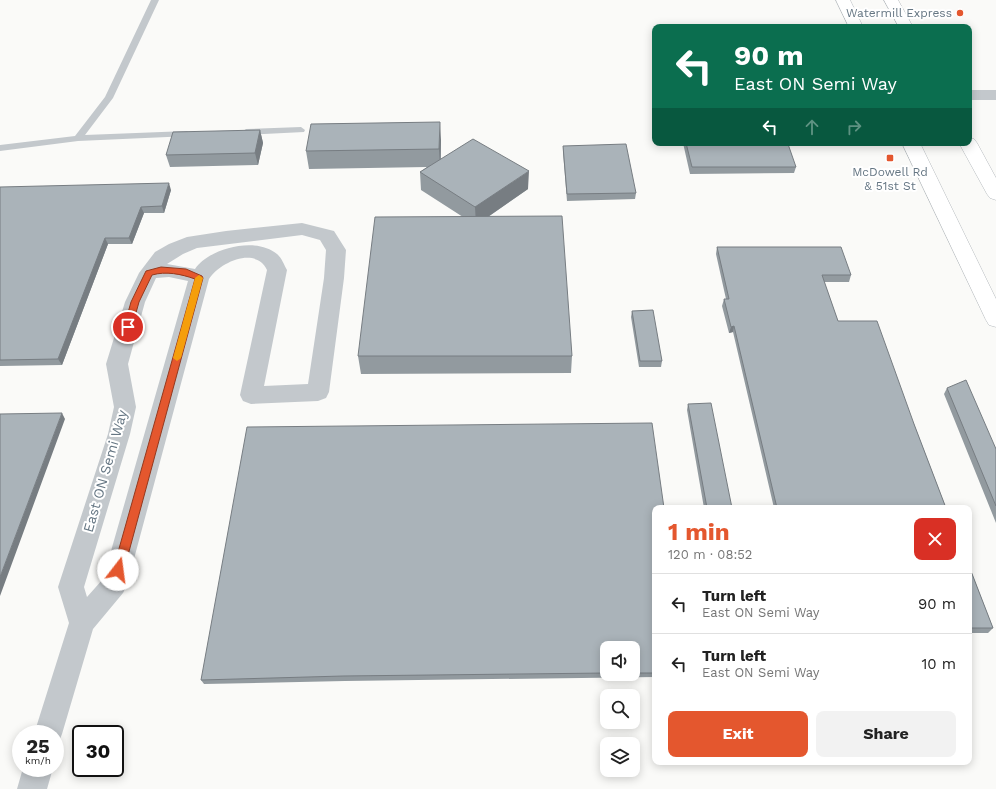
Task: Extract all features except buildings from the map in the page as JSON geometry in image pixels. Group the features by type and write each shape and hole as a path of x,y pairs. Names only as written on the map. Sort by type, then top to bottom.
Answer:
{"main road":[{"path":"843,0 855,24"},
{"path":"891,0 904,24"},
{"path":"912,146 996,320"},
{"path":"970,146 996,194"}],"street":[{"path":"972,95 996,95"},
{"name":"East ON Semi Way","path":"51,725 82,623 114,585 199,278 207,267 228,255 240,252 254,252 272,259 277,270 251,395 318,392 334,278 336,250 327,235 302,229 194,242 176,249 162,257 149,273 135,302 117,364 125,407 119,434 71,587 82,623"},
{"path":"149,273 161,270 186,272 199,278"},
{"path":"32,789 35,777"}],"lane":[{"path":"78,138 108,98 155,0"},
{"path":"237,132 301,130"},
{"path":"0,148 78,138 197,133"}],"slow traffic":[{"path":"177,358 199,278"}],"place":[{"name":"Watermill Express","path":"960,13"},
{"name":"McDowell Rd & 51st St","path":"890,158"}],"route":[{"path":"118,570 199,278 186,272 161,270 149,273 135,302 128,327"}]}
